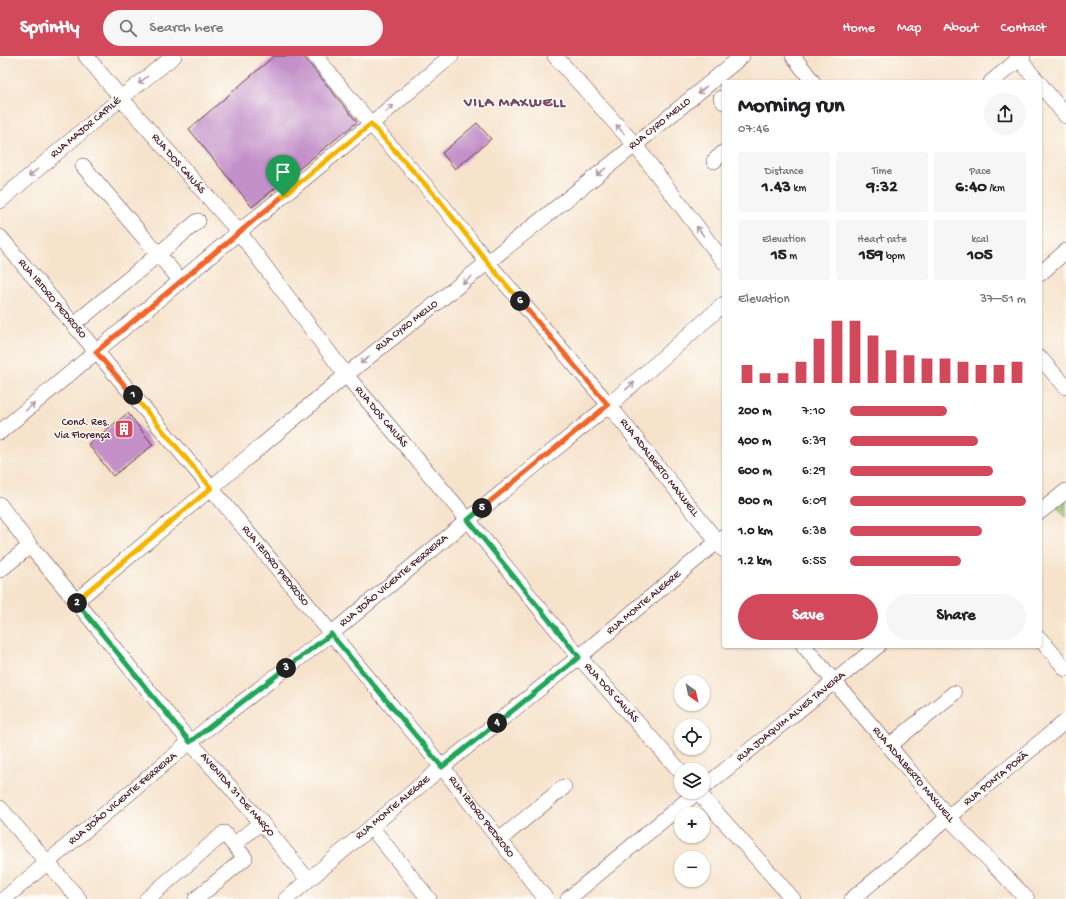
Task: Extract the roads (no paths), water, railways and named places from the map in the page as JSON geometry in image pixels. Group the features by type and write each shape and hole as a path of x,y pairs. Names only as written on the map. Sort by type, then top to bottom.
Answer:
{"street":[{"name":"RUA DOS CAIUÁS","path":"86,56 239,232 346,375 468,520 579,657 674,764"},
{"name":"RUA MAJOR CAPILÉ","path":"0,201 121,98 174,56"},
{"name":"RUA ADALBERTO MAXWELL","path":"315,56 371,124 440,201 488,263 722,543"},
{"path":"0,432 451,56"},
{"path":"555,56 635,145 722,259"},
{"name":"RUA CYRO MELLO","path":"76,601 346,375 635,145 742,56"},
{"path":"793,56 812,80"},
{"path":"993,80 1020,57 1037,80"},
{"path":"1042,87 1066,116"},
{"path":"83,166 180,281"},
{"path":"83,317 198,221"},
{"name":"RUA IZIDRO PEDROSO","path":"0,237 211,488 442,767 546,899"},
{"path":"1042,272 1066,251"},
{"name":"RUA JOÃO VICENTE FERREIRA","path":"4,899 190,742 331,634 608,405 722,306"},
{"path":"1042,360 1066,386"},
{"path":"1042,510 1066,491"},
{"name":"AVENIDA 31 DE MARÇO","path":"0,505 30,546 190,742 261,822 308,880"},
{"name":"RUA MONTE ALEGRE","path":"286,899 442,767 722,543"},
{"path":"0,570 30,546"},
{"path":"1042,641 1066,669"},
{"name":"RUA ADALBERTO MAXWELL","path":"806,648 948,817 1027,899"},
{"name":"RUA JOAQUIM ALVES TAVEIRA","path":"710,782 876,648"},
{"path":"889,746 954,693"},
{"name":"RUA PONTA PORÃ","path":"852,899 948,817 1066,720"},
{"path":"499,840 564,787"},
{"path":"568,899 689,799"},
{"path":"704,799 793,899"},
{"path":"0,808 79,899"},
{"path":"234,845 261,822"},
{"path":"371,827 429,899"},
{"path":"147,899 224,833 245,858 196,899"}],"place":[{"name":"Cond. Res. Via Florença","path":"124,429"}],"district":[{"name":"VILA MAXWELL","path":"515,103"}]}
